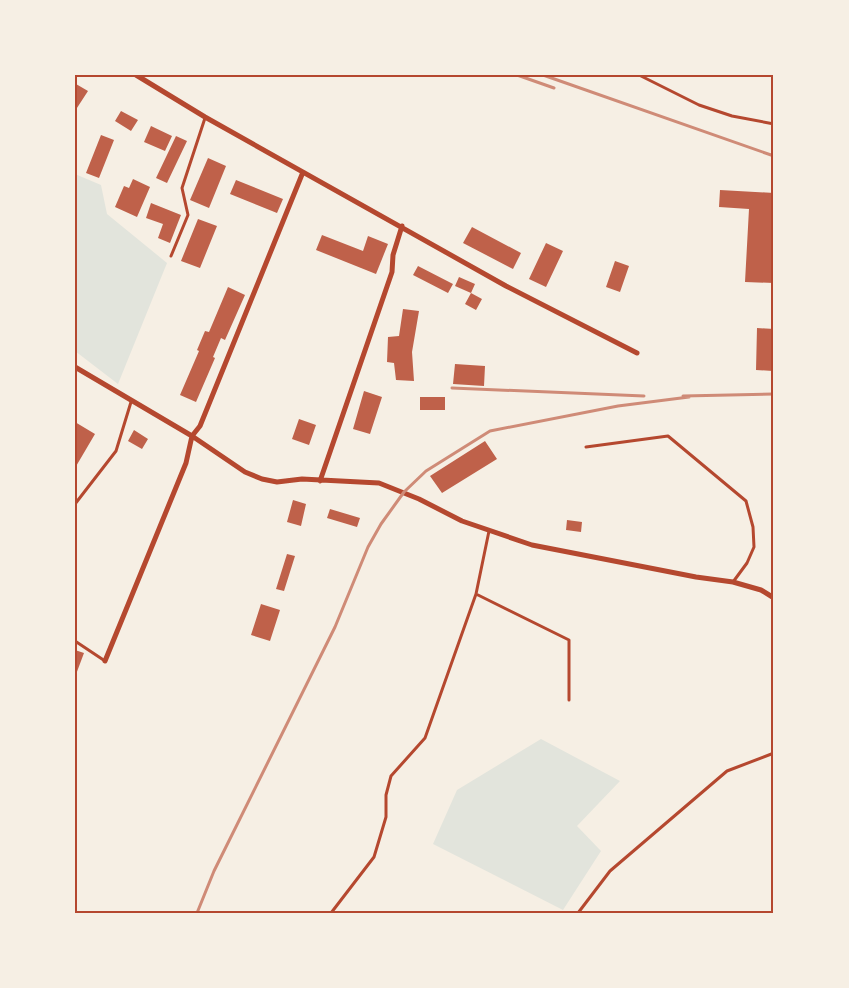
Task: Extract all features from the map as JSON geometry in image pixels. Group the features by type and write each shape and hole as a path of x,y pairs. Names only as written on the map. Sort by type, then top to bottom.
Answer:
{"street":[{"path":"136,75 205,117 506,286 637,353"},
{"path":"105,661 186,463 192,436 200,426 303,172"},
{"path":"320,482 392,272 393,255 402,226"},
{"path":"75,367 192,436 245,472 262,479 277,482 303,479 320,482 379,483 419,499 462,521 532,545 733,582 761,590 774,598"}],"lane":[{"path":"639,75 699,105 732,116 774,124"},
{"path":"171,256 188,215 182,188 205,117"},
{"path":"75,504 116,451 131,402"},
{"path":"586,447 668,436 746,501 753,527 754,547 747,563 733,582"},
{"path":"331,913 374,857 386,817 386,795 391,776 425,738 476,594 489,531"},
{"path":"476,594 569,640 568,700"},
{"path":"75,640 105,661"},
{"path":"578,913 610,871 727,771 774,753"}],"shaded area":[{"path":"75,174 101,185 107,214 167,263 118,384 75,351"},
{"path":"541,739 620,781 577,826 601,851 563,910 433,844 457,790"}],"building":[{"path":"76,84 88,91 75,111 75,86"},
{"path":"121,111 138,120 131,131 115,121"},
{"path":"151,126 172,136 165,151 144,142"},
{"path":"101,135 114,140 99,178 86,173"},
{"path":"176,136 187,141 167,183 156,178"},
{"path":"208,158 226,166 209,208 190,200"},
{"path":"133,179 150,187 137,217 115,207 124,186 129,188"},
{"path":"236,180 283,199 277,213 230,194"},
{"path":"720,190 774,193 774,283 745,282 749,209 719,207"},
{"path":"151,203 181,215 170,243 158,238 163,224 146,218"},
{"path":"198,219 217,226 200,268 181,261"},
{"path":"472,227 521,253 513,269 463,243"},
{"path":"322,235 363,251 368,236 388,244 376,274 316,250"},
{"path":"546,243 563,251 546,287 529,279"},
{"path":"615,261 629,266 620,292 606,287"},
{"path":"418,266 453,284 448,293 413,275"},
{"path":"459,277 475,284 471,293 455,286"},
{"path":"228,287 245,295 225,340 221,338 196,402 180,395 205,331 209,332"},
{"path":"471,293 482,299 476,310 465,304"},
{"path":"403,309 419,311 412,352 414,381 396,380 394,363 387,362 388,337 399,336"},
{"path":"757,328 774,329 773,371 756,370"},
{"path":"455,364 485,366 484,386 453,384"},
{"path":"364,391 382,397 370,434 353,429"},
{"path":"420,397 445,397 445,410 420,410"},
{"path":"299,419 316,425 309,445 292,439"},
{"path":"75,422 95,434 75,468"},
{"path":"134,430 148,439 142,449 128,441"},
{"path":"485,441 497,459 442,493 430,476"},
{"path":"293,500 306,504 301,526 287,522"},
{"path":"330,509 360,518 357,527 327,518"},
{"path":"567,520 582,522 581,532 566,530"},
{"path":"287,554 295,556 284,591 276,589"},
{"path":"261,604 280,610 270,641 251,635"},
{"path":"75,650 84,653 75,677"}],"railway":[{"path":"517,75 554,88"},
{"path":"543,75 774,156"},
{"path":"452,388 644,396"},
{"path":"683,396 774,394"},
{"path":"197,913 214,871 335,627 368,547 404,492 426,471 490,431 618,406 689,397"}]}
